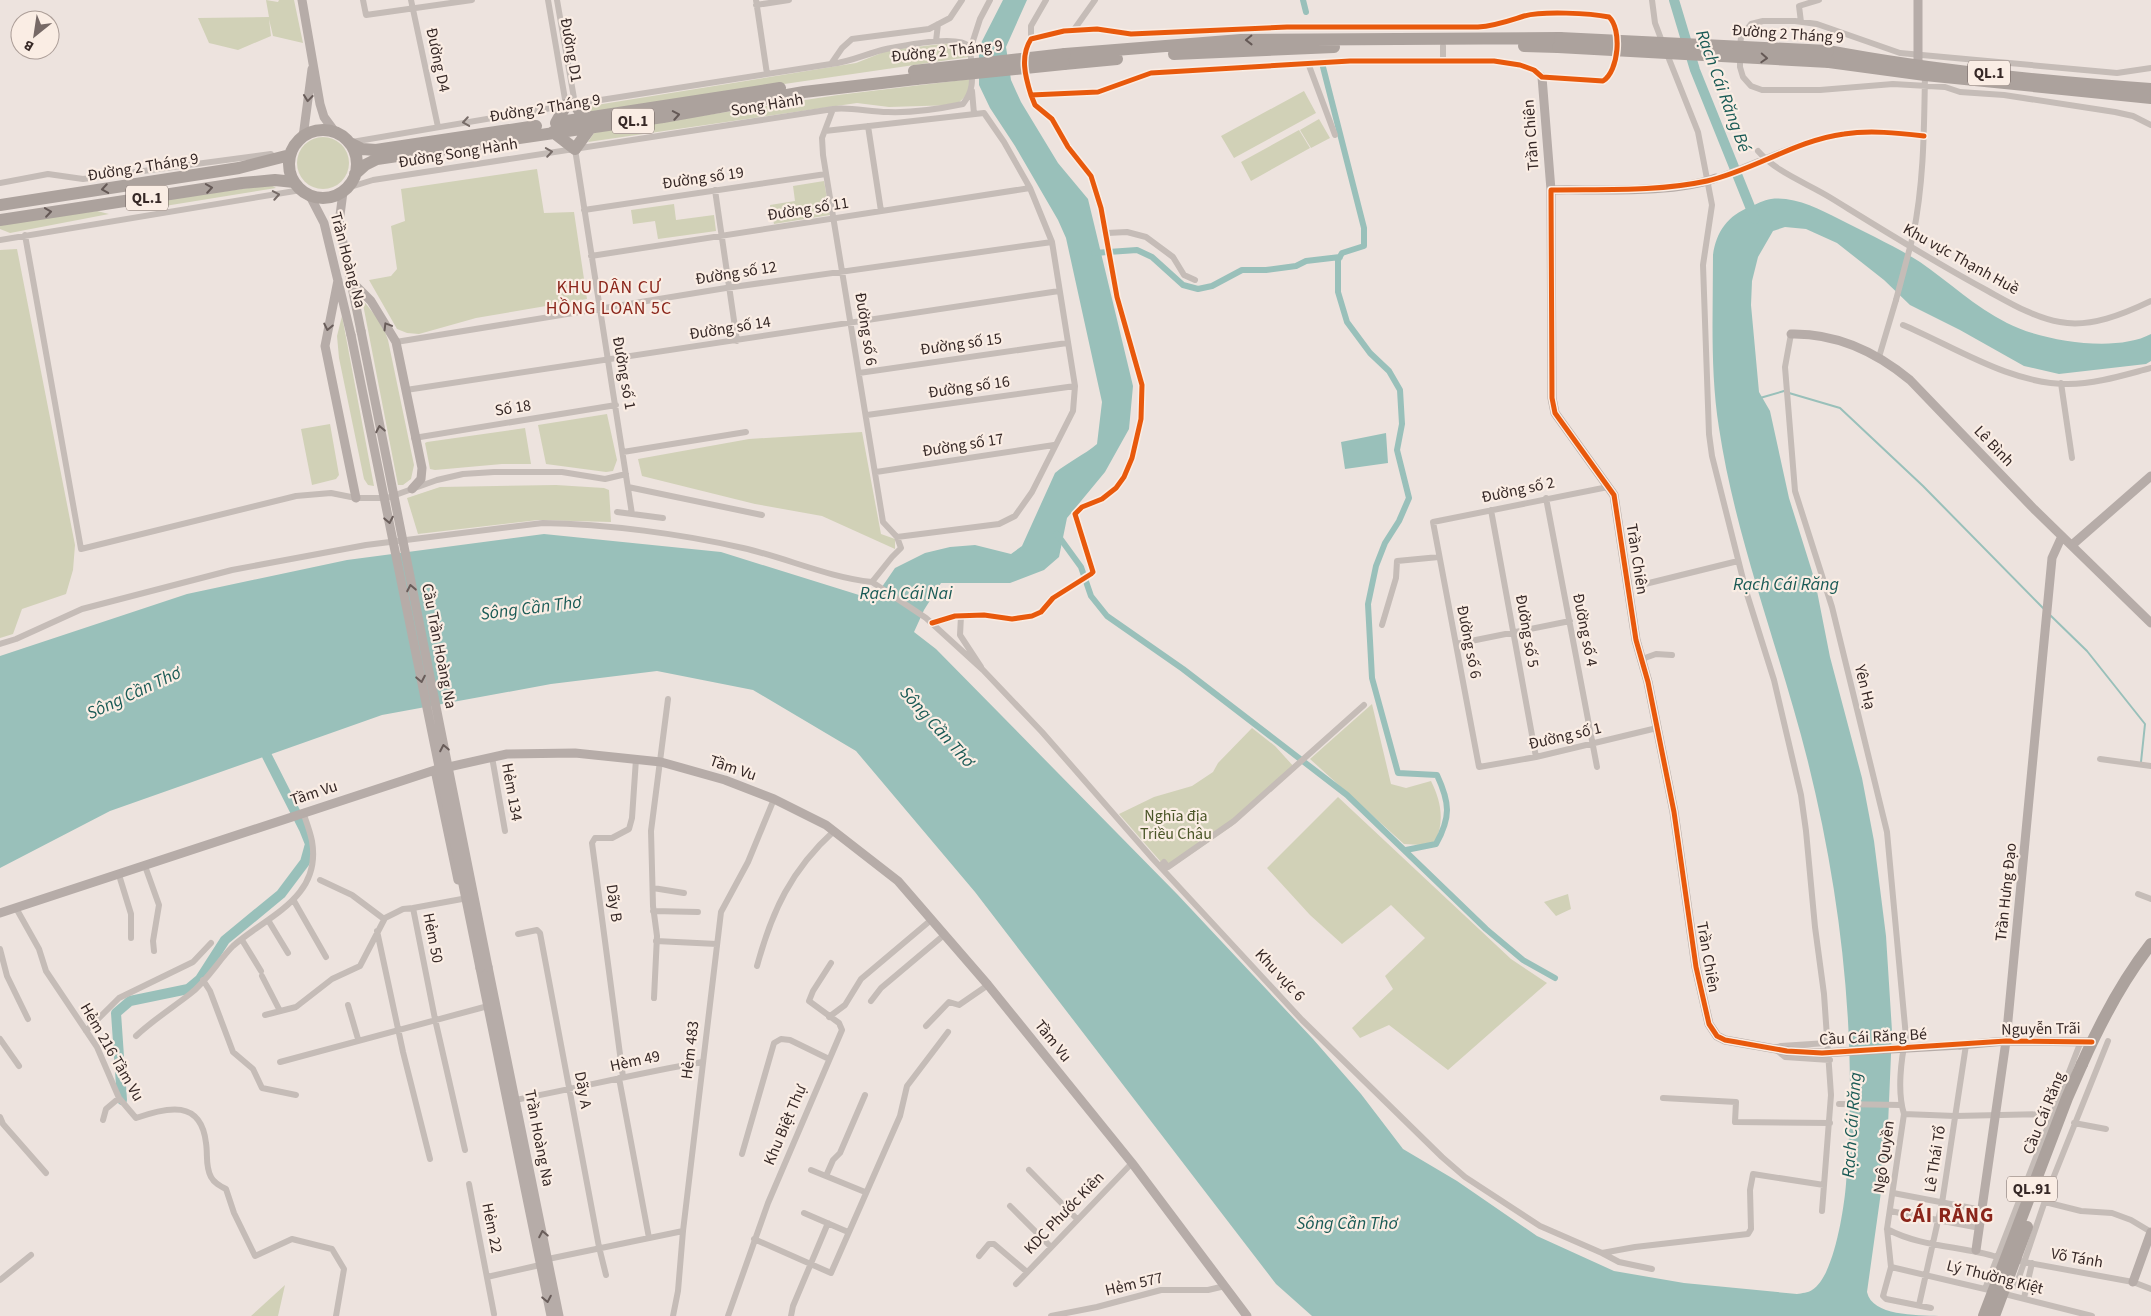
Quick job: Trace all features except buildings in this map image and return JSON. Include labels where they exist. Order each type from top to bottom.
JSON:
[{"type":"highway","name":"Đường 2 Tháng 9","points":[[350,143],[362,149],[376,150],[588,123],[769,90],[1241,40],[1387,33],[1829,56],[1889,61],[1964,80],[2151,98]]},
{"type":"highway","name":"Đường 2 Tháng 9","points":[[1065,59],[1212,52],[1559,42]]},
{"type":"highway","name":"Đường 2 Tháng 9","points":[[1829,56],[1922,70],[2151,89]]},
{"type":"highway","points":[[570,105],[588,123],[575,148],[554,128],[570,105]]},
{"type":"highway","name":"Đường 2 Tháng 9","points":[[356,174],[365,164],[377,159],[554,128]]},
{"type":"highway","points":[[318,130],[335,132],[350,143],[356,158],[356,174],[345,190],[327,198],[302,189],[289,171],[291,152],[303,136],[318,130]]},
{"type":"highway","name":"Đường 2 Tháng 9","points":[[0,205],[239,168],[291,152]]},
{"type":"highway","name":"Đường 2 Tháng 9","points":[[0,220],[242,183],[275,180],[302,189]]},
{"type":"highway","name":"QL.91","points":[[2085,1065],[2086,1041],[2134,965],[2151,944]]},
{"type":"highway","name":"QL.91","points":[[2085,1065],[2108,1022],[2151,957]]},
{"type":"highway","name":"Cầu Cái Răng","points":[[1984,1316],[2067,1098],[2085,1065]]},
{"type":"highway","name":"Cầu Cái Răng","points":[[1994,1316],[2085,1065]]},
{"type":"street","points":[[302,0],[322,111],[335,132]]},
{"type":"street","points":[[363,0],[366,15],[472,0]]},
{"type":"street","name":"Đường D4","points":[[411,0],[438,127]]},
{"type":"street","name":"Đường D1","points":[[548,0],[570,105]]},
{"type":"street","name":"Đường D1","points":[[557,0],[570,105]]},
{"type":"street","points":[[766,74],[756,3],[789,0]]},
{"type":"street","points":[[831,64],[842,48],[852,39],[929,29],[950,18],[962,0]]},
{"type":"street","points":[[974,114],[970,50],[980,19],[990,0]]},
{"type":"street","points":[[932,623],[961,616],[1012,618],[1032,616],[1041,612],[1053,598],[1076,586],[1091,574],[1093,572],[1075,514],[1082,507],[1109,493],[1124,477],[1132,458],[1141,419],[1142,385],[1116,297],[1107,237],[1091,176],[1068,147],[1052,119],[1035,105],[1025,76],[1025,49],[1032,38],[1031,26],[1046,0]]},
{"type":"street","points":[[1073,31],[1095,0]]},
{"type":"street","points":[[1652,0],[1655,23],[1694,119],[1712,180],[1712,205],[1703,265],[1709,434],[1721,497],[1774,680],[1801,795],[1830,1060],[1830,1123],[1822,1211]]},
{"type":"street","points":[[1801,22],[1799,6],[1819,0]]},
{"type":"street","points":[[1880,357],[1913,236],[1921,189],[1924,136],[1918,0]]},
{"type":"street","points":[[1031,95],[1098,92],[1151,73],[1350,61],[1494,61],[1520,65],[1534,70],[1542,77],[1604,81],[1609,77],[1616,64],[1617,26],[1609,17],[1599,15],[1545,14],[1523,16],[1494,26],[1387,33],[1286,26],[1131,34],[1097,29],[1032,38]]},
{"type":"street","points":[[2151,68],[2118,73],[2043,68],[1922,70],[1878,84],[1820,90],[1762,90],[1751,86],[1744,77],[1740,67],[1741,37],[1751,24],[1763,21],[1817,24],[1900,53],[1922,70],[1945,87],[1960,92],[2004,95],[2115,112],[2133,116],[2151,125]]},
{"type":"street","points":[[936,41],[938,24]]},
{"type":"street","points":[[882,35],[885,49]]},
{"type":"street","points":[[350,143],[570,105],[850,61],[885,49],[936,41],[958,41],[964,43],[970,50]]},
{"type":"street","points":[[1443,46],[1443,60]]},
{"type":"street","points":[[1889,61],[1900,53]]},
{"type":"street","points":[[303,136],[313,59]]},
{"type":"street","points":[[1308,63],[1335,135]]},
{"type":"street","name":"Trần Chiên","points":[[1542,77],[1551,190],[1552,398],[1554,413],[1614,495],[1636,640],[1642,659],[1674,812],[1696,968],[1708,1024],[1717,1036],[1726,1040],[1787,1051]]},
{"type":"street","points":[[1945,87],[1964,80]]},
{"type":"street","name":"Song Hành","points":[[575,148],[833,109],[863,108],[893,112],[944,108],[963,104],[972,90]]},
{"type":"street","name":"Đường số 6","points":[[833,109],[824,131],[822,145],[826,174],[844,271],[883,522],[897,537],[901,548],[892,556],[872,582]]},
{"type":"street","points":[[824,131],[984,113],[1004,142],[1030,188],[1052,242],[1057,264],[1059,291],[1075,386],[1073,411],[1054,445],[1032,492],[1015,516],[999,524],[897,537]]},
{"type":"street","points":[[868,126],[881,211]]},
{"type":"street","points":[[1712,180],[1765,162],[1809,144],[1844,134],[1894,133],[1924,136]]},
{"type":"street","name":"Đường Song Hành","points":[[345,190],[373,180],[575,148]]},
{"type":"street","name":"Đường số 1","points":[[575,148],[632,514]]},
{"type":"street","name":"Khu vực Thạnh Huề","points":[[1758,151],[1765,162],[1969,281],[2024,310],[2060,322],[2084,324],[2105,319],[2151,301]]},
{"type":"street","points":[[0,183],[48,174],[83,179],[291,152]]},
{"type":"street","name":"Đường số 19","points":[[584,210],[826,174]]},
{"type":"street","name":"Trần Chiên","points":[[1551,190],[1652,188],[1712,180]]},
{"type":"street","name":"Đường số 11","points":[[591,256],[1030,188]]},
{"type":"street","points":[[0,240],[124,218],[218,205],[302,189]]},
{"type":"street","name":"Trần Hoàng Na","points":[[302,189],[324,223],[351,335]]},
{"type":"street","name":"Trần Hoàng Na","points":[[345,190],[339,223],[361,331]]},
{"type":"street","points":[[715,190],[737,341]]},
{"type":"street","points":[[1107,237],[1127,232],[1146,237],[1173,258],[1184,275],[1194,280]]},
{"type":"street","points":[[25,235],[81,549],[296,496],[331,493],[356,498],[387,498],[412,488],[463,474],[562,472],[605,479],[626,474]]},
{"type":"street","name":"Đường số 12","points":[[396,342],[730,288],[1052,242]]},
{"type":"street","points":[[338,280],[325,346],[356,498]]},
{"type":"street","points":[[350,280],[371,301],[396,342],[414,438],[422,468],[421,479],[412,488]]},
{"type":"street","name":"Đường số 14","points":[[406,390],[608,361],[1059,291]]},
{"type":"street","points":[[1903,325],[2008,372],[2041,382],[2061,384],[2094,382],[2151,368]]},
{"type":"street","name":"Cầu Trần Hoàng Na","points":[[361,331],[485,972]]},
{"type":"street","name":"Lê Bình","points":[[1791,334],[1838,338],[1880,357],[1910,380],[2062,536],[2151,623]]},
{"type":"street","name":"Yên Hạ","points":[[1791,334],[1785,367],[1795,491],[1832,607],[1887,832],[1906,1037],[1903,1050]]},
{"type":"street","name":"Cầu Trần Hoàng Na","points":[[351,335],[485,972]]},
{"type":"street","name":"Đường số 15","points":[[860,373],[1067,343]]},
{"type":"street","points":[[2061,384],[2072,458]]},
{"type":"street","name":"Đường số 16","points":[[867,415],[1075,386]]},
{"type":"street","name":"Số 18","points":[[414,438],[616,405]]},
{"type":"street","points":[[623,452],[746,432]]},
{"type":"street","name":"Đường số 17","points":[[876,472],[1054,445]]},
{"type":"street","points":[[2072,545],[2151,476]]},
{"type":"street","points":[[628,487],[762,514]]},
{"type":"street","name":"Đường số 2","points":[[1433,522],[1608,487]]},
{"type":"street","name":"Đường số 4","points":[[1546,498],[1597,767]]},
{"type":"street","name":"Đường số 5","points":[[1490,510],[1536,757]]},
{"type":"street","points":[[617,512],[663,518]]},
{"type":"street","name":"Đường số 6","points":[[1433,522],[1479,767]]},
{"type":"street","points":[[2,643],[82,609],[232,570],[366,545],[543,524],[569,524],[696,539],[744,548],[828,574],[872,582]]},
{"type":"street","name":"Trần Hưng Đạo","points":[[1976,1250],[1994,1114],[2006,1041],[2052,558],[2062,536]]},
{"type":"street","points":[[1382,626],[1396,578],[1397,560],[1439,557]]},
{"type":"street","points":[[1645,584],[1738,561]]},
{"type":"street","name":"Khu vực 6","points":[[872,582],[926,618],[983,670],[1042,732],[1160,866],[1302,1020],[1455,1169],[1540,1226],[1605,1253],[1619,1262],[1652,1269]]},
{"type":"street","points":[[961,616],[960,635],[983,670]]},
{"type":"street","points":[[1456,644],[1570,621]]},
{"type":"street","points":[[1642,659],[1656,654],[1672,655]]},
{"type":"street","points":[[654,998],[656,941],[653,911],[651,831],[668,699]]},
{"type":"street","points":[[1160,866],[1164,862],[1168,867],[1222,830],[1364,706]]},
{"type":"street","name":"Đường số 1","points":[[1479,767],[1536,757],[1657,728]]},
{"type":"street","name":"Tầm Vu","points":[[0,913],[119,875],[302,812],[435,770],[507,754],[575,753],[636,759],[661,762],[725,780],[774,799],[834,832],[898,881],[988,985],[1132,1162],[1247,1316]]},
{"type":"street","name":"Hẻm 134","points":[[492,757],[505,831]]},
{"type":"street","name":"Dãy B","points":[[636,759],[632,818],[629,829],[612,838],[595,838],[592,843],[621,1077],[649,1238]]},
{"type":"street","points":[[2100,759],[2151,766]]},
{"type":"street","points":[[435,770],[476,969],[485,972],[492,966],[450,767]]},
{"type":"street","name":"Hẻm 483","points":[[673,1316],[678,1291],[702,1062],[721,912],[748,862],[774,799]]},
{"type":"street","points":[[136,1036],[154,1019],[191,993],[220,960],[242,940],[294,901],[306,881],[313,862],[312,839],[302,812]]},
{"type":"street","points":[[757,966],[770,922],[781,899],[804,862],[834,832]]},
{"type":"street","points":[[145,866],[159,905],[153,941],[154,951]]},
{"type":"street","points":[[119,875],[130,914],[130,938]]},
{"type":"street","points":[[265,1015],[296,1007],[332,980],[360,966],[384,919],[352,895],[320,880]]},
{"type":"street","points":[[653,888],[684,893]]},
{"type":"street","points":[[2138,894],[2151,899]]},
{"type":"street","points":[[413,908],[462,899]]},
{"type":"street","points":[[294,901],[326,957]]},
{"type":"street","name":"Hẻm 216 Tầm Vu","points":[[16,908],[39,950],[46,971],[97,1048],[119,1098],[136,1118],[169,1108],[178,1109],[201,1121],[204,1130],[209,1173],[215,1183],[226,1189],[234,1214],[255,1256],[292,1240],[332,1249],[344,1269],[336,1316]]},
{"type":"street","name":"Hẻm 50","points":[[384,919],[402,909],[413,908],[435,1019],[465,1150]]},
{"type":"street","points":[[653,911],[698,912]]},
{"type":"street","points":[[268,920],[288,953]]},
{"type":"street","points":[[829,1017],[845,1005],[861,979],[931,920]]},
{"type":"street","name":"Dãy A","points":[[518,934],[537,930],[540,933],[568,1090],[606,1274]]},
{"type":"street","points":[[377,931],[398,1029],[430,1159]]},
{"type":"street","points":[[871,1001],[881,988],[944,935]]},
{"type":"street","points":[[242,940],[262,974],[280,1011]]},
{"type":"street","points":[[656,941],[717,944]]},
{"type":"street","points":[[86,1031],[119,998],[194,962],[211,943]]},
{"type":"street","points":[[0,949],[7,976],[28,1019]]},
{"type":"street","name":"Khu Biệt Thự","points":[[728,1316],[754,1239],[790,1146],[842,1030],[839,1023],[809,1001],[813,991],[832,963]]},
{"type":"street","name":"Trần Hoàng Na","points":[[485,972],[488,1006],[512,1101]]},
{"type":"street","name":"Trần Hoàng Na","points":[[485,972],[544,1262],[551,1316]]},
{"type":"street","points":[[202,980],[210,991],[233,1052],[253,1069],[262,1088],[296,1095]]},
{"type":"street","points":[[926,1026],[950,1002],[959,1004],[988,985]]},
{"type":"street","points":[[348,1005],[358,1039]]},
{"type":"street","points":[[280,1062],[358,1039],[488,1006]]},
{"type":"street","points":[[754,1239],[831,1274],[865,1192],[900,1116],[904,1092],[948,1032]]},
{"type":"street","points":[[0,1038],[19,1066]]},
{"type":"street","points":[[742,1154],[774,1044],[781,1039],[790,1040],[829,1059]]},
{"type":"street","name":"Nguyễn Trãi","points":[[1963,1045],[2006,1041],[2086,1041]]},
{"type":"street","points":[[1985,1289],[2051,1114],[2086,1041]]},
{"type":"street","points":[[2016,1286],[2044,1202],[2074,1122],[2108,1041]]},
{"type":"street","points":[[1774,1048],[1827,1042]]},
{"type":"street","name":"Cầu Cái Răng Bé","points":[[1787,1051],[1822,1053],[1963,1045]]},
{"type":"street","name":"Lê Thái Tổ","points":[[1919,1305],[1942,1203],[1963,1045]]},
{"type":"street","points":[[1774,1048],[1785,1057],[1830,1060]]},
{"type":"street","name":"Ngô Quyền","points":[[1903,1050],[1898,1104],[1904,1114],[1887,1229],[1891,1267],[1884,1298],[1919,1305]]},
{"type":"street","name":"Hèm 49","points":[[512,1101],[621,1077],[702,1062]]},
{"type":"street","points":[[826,1176],[833,1160],[840,1153],[865,1095]]},
{"type":"street","points":[[104,1120],[106,1109],[119,1098]]},
{"type":"street","points":[[1663,1098],[1736,1102],[1735,1122],[1830,1123]]},
{"type":"street","points":[[1839,1104],[1898,1104]]},
{"type":"street","points":[[1904,1114],[1955,1116],[2051,1114]]},
{"type":"street","points":[[0,1117],[3,1124],[46,1173]]},
{"type":"street","points":[[2074,1122],[2106,1129]]},
{"type":"street","name":"KDC Phước Kiên","points":[[1016,1284],[1132,1162]]},
{"type":"street","points":[[811,1170],[865,1192]]},
{"type":"street","points":[[1029,1170],[1078,1219]]},
{"type":"street","points":[[1605,1253],[1635,1247],[1748,1234],[1751,1229],[1750,1190],[1753,1174],[1824,1185]]},
{"type":"street","name":"Hẻm 22","points":[[469,1184],[494,1314]]},
{"type":"street","points":[[1893,1193],[1982,1210]]},
{"type":"street","points":[[2044,1202],[2081,1211],[2112,1213],[2131,1220],[2151,1232],[2133,1282]]},
{"type":"street","points":[[1010,1206],[1051,1247]]},
{"type":"street","points":[[1890,1211],[1980,1228]]},
{"type":"street","points":[[804,1213],[848,1232]]},
{"type":"street","points":[[791,1316],[793,1306],[828,1223]]},
{"type":"street","name":"Võ Tánh","points":[[1887,1229],[1896,1234],[1933,1244],[1976,1250],[1998,1257],[2133,1282],[2151,1289]]},
{"type":"street","name":"Hẻm 22","points":[[487,1277],[599,1247],[683,1231]]},
{"type":"street","points":[[979,1256],[989,1244],[994,1244],[1027,1272]]},
{"type":"street","points":[[0,1280],[31,1255]]},
{"type":"street","name":"Trần Hoàng Na","points":[[544,1262],[559,1316]]},
{"type":"street","points":[[2024,1298],[2032,1263]]},
{"type":"street","name":"Lý Thường Kiệt","points":[[1891,1267],[2092,1316]]},
{"type":"street","name":"Hẻm 577","points":[[1051,1316],[1097,1307],[1161,1290],[1208,1290],[1225,1286]]},
{"type":"street","points":[[1919,1305],[1931,1308]]},
{"type":"green space","points":[[266,0],[278,2],[279,0],[294,0],[303,43],[273,36],[269,19],[271,36],[238,50],[209,43],[198,18],[269,17]]},
{"type":"green space","points":[[950,43],[964,45],[969,57],[585,113],[584,107],[856,63],[889,50]]},
{"type":"green space","points":[[971,79],[966,94],[955,105],[889,107],[857,103],[588,142],[594,133],[608,130],[838,95]]},
{"type":"green space","points":[[1304,91],[1316,113],[1234,158],[1221,136]]},
{"type":"green space","points":[[1319,119],[1330,138],[1311,148],[1300,130]]},
{"type":"green space","points":[[1299,130],[1310,148],[1251,181],[1241,162]]},
{"type":"green space","points":[[318,137],[328,137],[338,141],[345,148],[349,163],[345,178],[338,185],[328,189],[318,189],[308,185],[301,178],[297,168],[297,158],[301,148],[308,141]]},
{"type":"green space","points":[[537,169],[544,213],[574,212],[587,299],[476,318],[419,334],[407,333],[397,329],[369,280],[391,276],[397,269],[391,226],[405,221],[401,189]]},
{"type":"green space","points":[[824,181],[830,215],[774,224],[770,205],[795,201],[793,186]]},
{"type":"green space","points":[[271,185],[276,188],[140,210],[133,207],[133,204]]},
{"type":"green space","points":[[674,204],[676,220],[714,215],[716,231],[658,239],[655,221],[633,224],[631,210]]},
{"type":"green space","points":[[97,211],[109,214],[10,233],[0,229],[0,223]]},
{"type":"green space","points":[[17,249],[75,545],[73,570],[66,594],[22,609],[13,634],[0,638],[0,250]]},
{"type":"green space","points":[[362,299],[382,324],[388,340],[414,465],[411,479],[403,485],[398,485]]},
{"type":"green space","points":[[342,316],[374,486],[368,485],[364,479],[339,358],[337,336]]},
{"type":"green space","points":[[607,414],[617,460],[613,471],[606,472],[546,464],[538,425]]},
{"type":"green space","points":[[330,424],[339,475],[336,479],[312,485],[301,429]]},
{"type":"green space","points":[[525,428],[531,464],[430,469],[425,443],[427,442]]},
{"type":"green space","points":[[862,432],[881,534],[895,539],[895,549],[822,516],[755,504],[642,476],[638,459],[749,439]]},
{"type":"green space","points":[[556,485],[604,488],[609,490],[611,522],[538,520],[418,534],[407,498],[440,487]]},
{"type":"green space","points":[[1372,704],[1391,784],[1406,788],[1431,781],[1439,804],[1441,819],[1435,842],[1422,845],[1404,844],[1310,759]]},
{"type":"green space","name":"Nghĩa địa Triều Châu","points":[[1252,728],[1275,746],[1295,768],[1232,826],[1168,870],[1119,814],[1154,797],[1192,786],[1213,772],[1218,763]]},
{"type":"green space","points":[[1338,797],[1511,959],[1547,983],[1448,1070],[1389,1025],[1360,1038],[1352,1028],[1393,989],[1385,976],[1425,938],[1391,905],[1342,944],[1310,915],[1267,868]]},
{"type":"green space","points":[[1568,894],[1571,909],[1556,916],[1544,902]]},
{"type":"green space","points":[[285,1285],[278,1316],[251,1316]]},
{"type":"water","name":"Sông Cần Thơ","points":[[1003,0],[1027,0],[1006,47],[1011,80],[1021,102],[1058,163],[1088,199],[1133,386],[1129,429],[1105,472],[1067,518],[1059,557],[1044,570],[1010,583],[941,583],[924,610],[914,632],[936,649],[1177,894],[1313,1039],[1361,1094],[1403,1149],[1457,1181],[1537,1236],[1614,1271],[1684,1283],[1797,1294],[1809,1292],[1820,1283],[1832,1257],[1845,1195],[1850,1078],[1848,1025],[1838,919],[1830,866],[1820,814],[1797,720],[1736,512],[1716,407],[1713,364],[1713,255],[1717,239],[1724,225],[1742,210],[1760,202],[1771,199],[1797,201],[1823,211],[1901,250],[1984,310],[2022,329],[2058,339],[2099,344],[2136,340],[2151,334],[2151,361],[2146,364],[2059,374],[2024,366],[1960,330],[1910,305],[1884,280],[1837,243],[1806,229],[1785,227],[1773,231],[1758,257],[1752,281],[1751,305],[1759,392],[1770,411],[1789,498],[1815,581],[1830,657],[1862,778],[1874,841],[1886,936],[1892,1031],[1887,1149],[1867,1292],[1877,1306],[1886,1310],[1896,1313],[1939,1316],[1312,1316],[1276,1284],[975,892],[856,751],[753,690],[657,671],[551,684],[382,715],[110,811],[0,868],[0,656],[187,594],[347,560],[544,534],[721,552],[859,595],[875,597],[895,568],[925,553],[950,547],[975,545],[1011,554],[1022,546],[1055,473],[1097,444],[1102,402],[1066,238],[1058,220],[1015,146],[990,108],[979,85],[979,47]]},
{"type":"water","points":[[1386,433],[1388,463],[1345,469],[1341,442]]},
{"type":"waterway","points":[[1303,0],[1306,12]]},
{"type":"waterway","name":"Rạch Cái Răng Bé","points":[[1674,0],[1695,70],[1755,219]]},
{"type":"waterway","points":[[1323,67],[1364,228],[1364,246],[1342,253],[1338,260],[1338,292],[1347,322],[1370,353],[1389,371],[1400,390],[1402,424],[1397,450],[1409,498],[1399,521],[1385,543],[1376,566],[1368,604],[1372,678],[1398,773],[1437,775],[1444,794],[1447,810],[1444,826],[1436,844],[1406,850]]},
{"type":"waterway","points":[[1094,253],[1137,250],[1152,257],[1183,285],[1198,289],[1212,286],[1242,270],[1266,270],[1296,266],[1306,261],[1340,257]]},
{"type":"waterway","points":[[1760,398],[1784,391]]},
{"type":"waterway","points":[[1789,393],[1840,408],[1923,486],[2044,609]]},
{"type":"waterway","points":[[1057,534],[1081,567],[1091,596],[1107,616],[1183,669],[1347,795],[1486,929],[1523,960],[1555,978]]},
{"type":"waterway","points":[[2049,614],[2087,651],[2145,724],[2141,762]]},
{"type":"waterway","points":[[122,1100],[116,1013],[130,1001],[188,989],[200,979],[225,940],[281,894],[305,862],[310,844],[267,756]]},
{"type":"cycle path","points":[[932,623],[955,616],[984,615],[1012,619],[1032,616],[1041,612],[1053,598],[1091,574],[1093,572],[1075,514],[1082,507],[1102,499],[1116,488],[1124,477],[1132,458],[1141,419],[1142,385],[1117,297],[1101,208],[1091,176],[1068,147],[1052,119],[1035,105],[1031,95],[1098,92],[1151,73],[1350,61],[1494,61],[1520,65],[1534,70],[1542,77],[1603,81],[1613,68],[1617,40],[1616,31],[1609,17],[1566,13],[1532,14],[1478,27],[1287,27],[1131,34],[1097,29],[1064,31],[1031,39],[1025,59],[1027,81],[1031,95]]},
{"type":"cycle path","points":[[1924,136],[1864,132],[1826,137],[1724,176],[1688,185],[1629,189],[1551,190],[1552,398],[1555,413],[1614,495],[1636,640],[1648,682],[1674,812],[1696,967],[1709,1024],[1717,1036],[1725,1040],[1787,1051],[1822,1053],[2006,1041],[2092,1042]]},
{"type":"district","name":"KHU DÂN CƯ HỒNG LOAN 5C","points":[[609,297]]},
{"type":"district","name":"CÁI RĂNG","points":[[1947,1215]]},
{"type":"water label","name":"Rạch Cái Răng","points":[[1786,584]]},
{"type":"water label","name":"Rạch Cái Nai","points":[[906,593]]},
{"type":"water label","name":"Rạch Cái Răng","points":[[1852,1125]]}]
